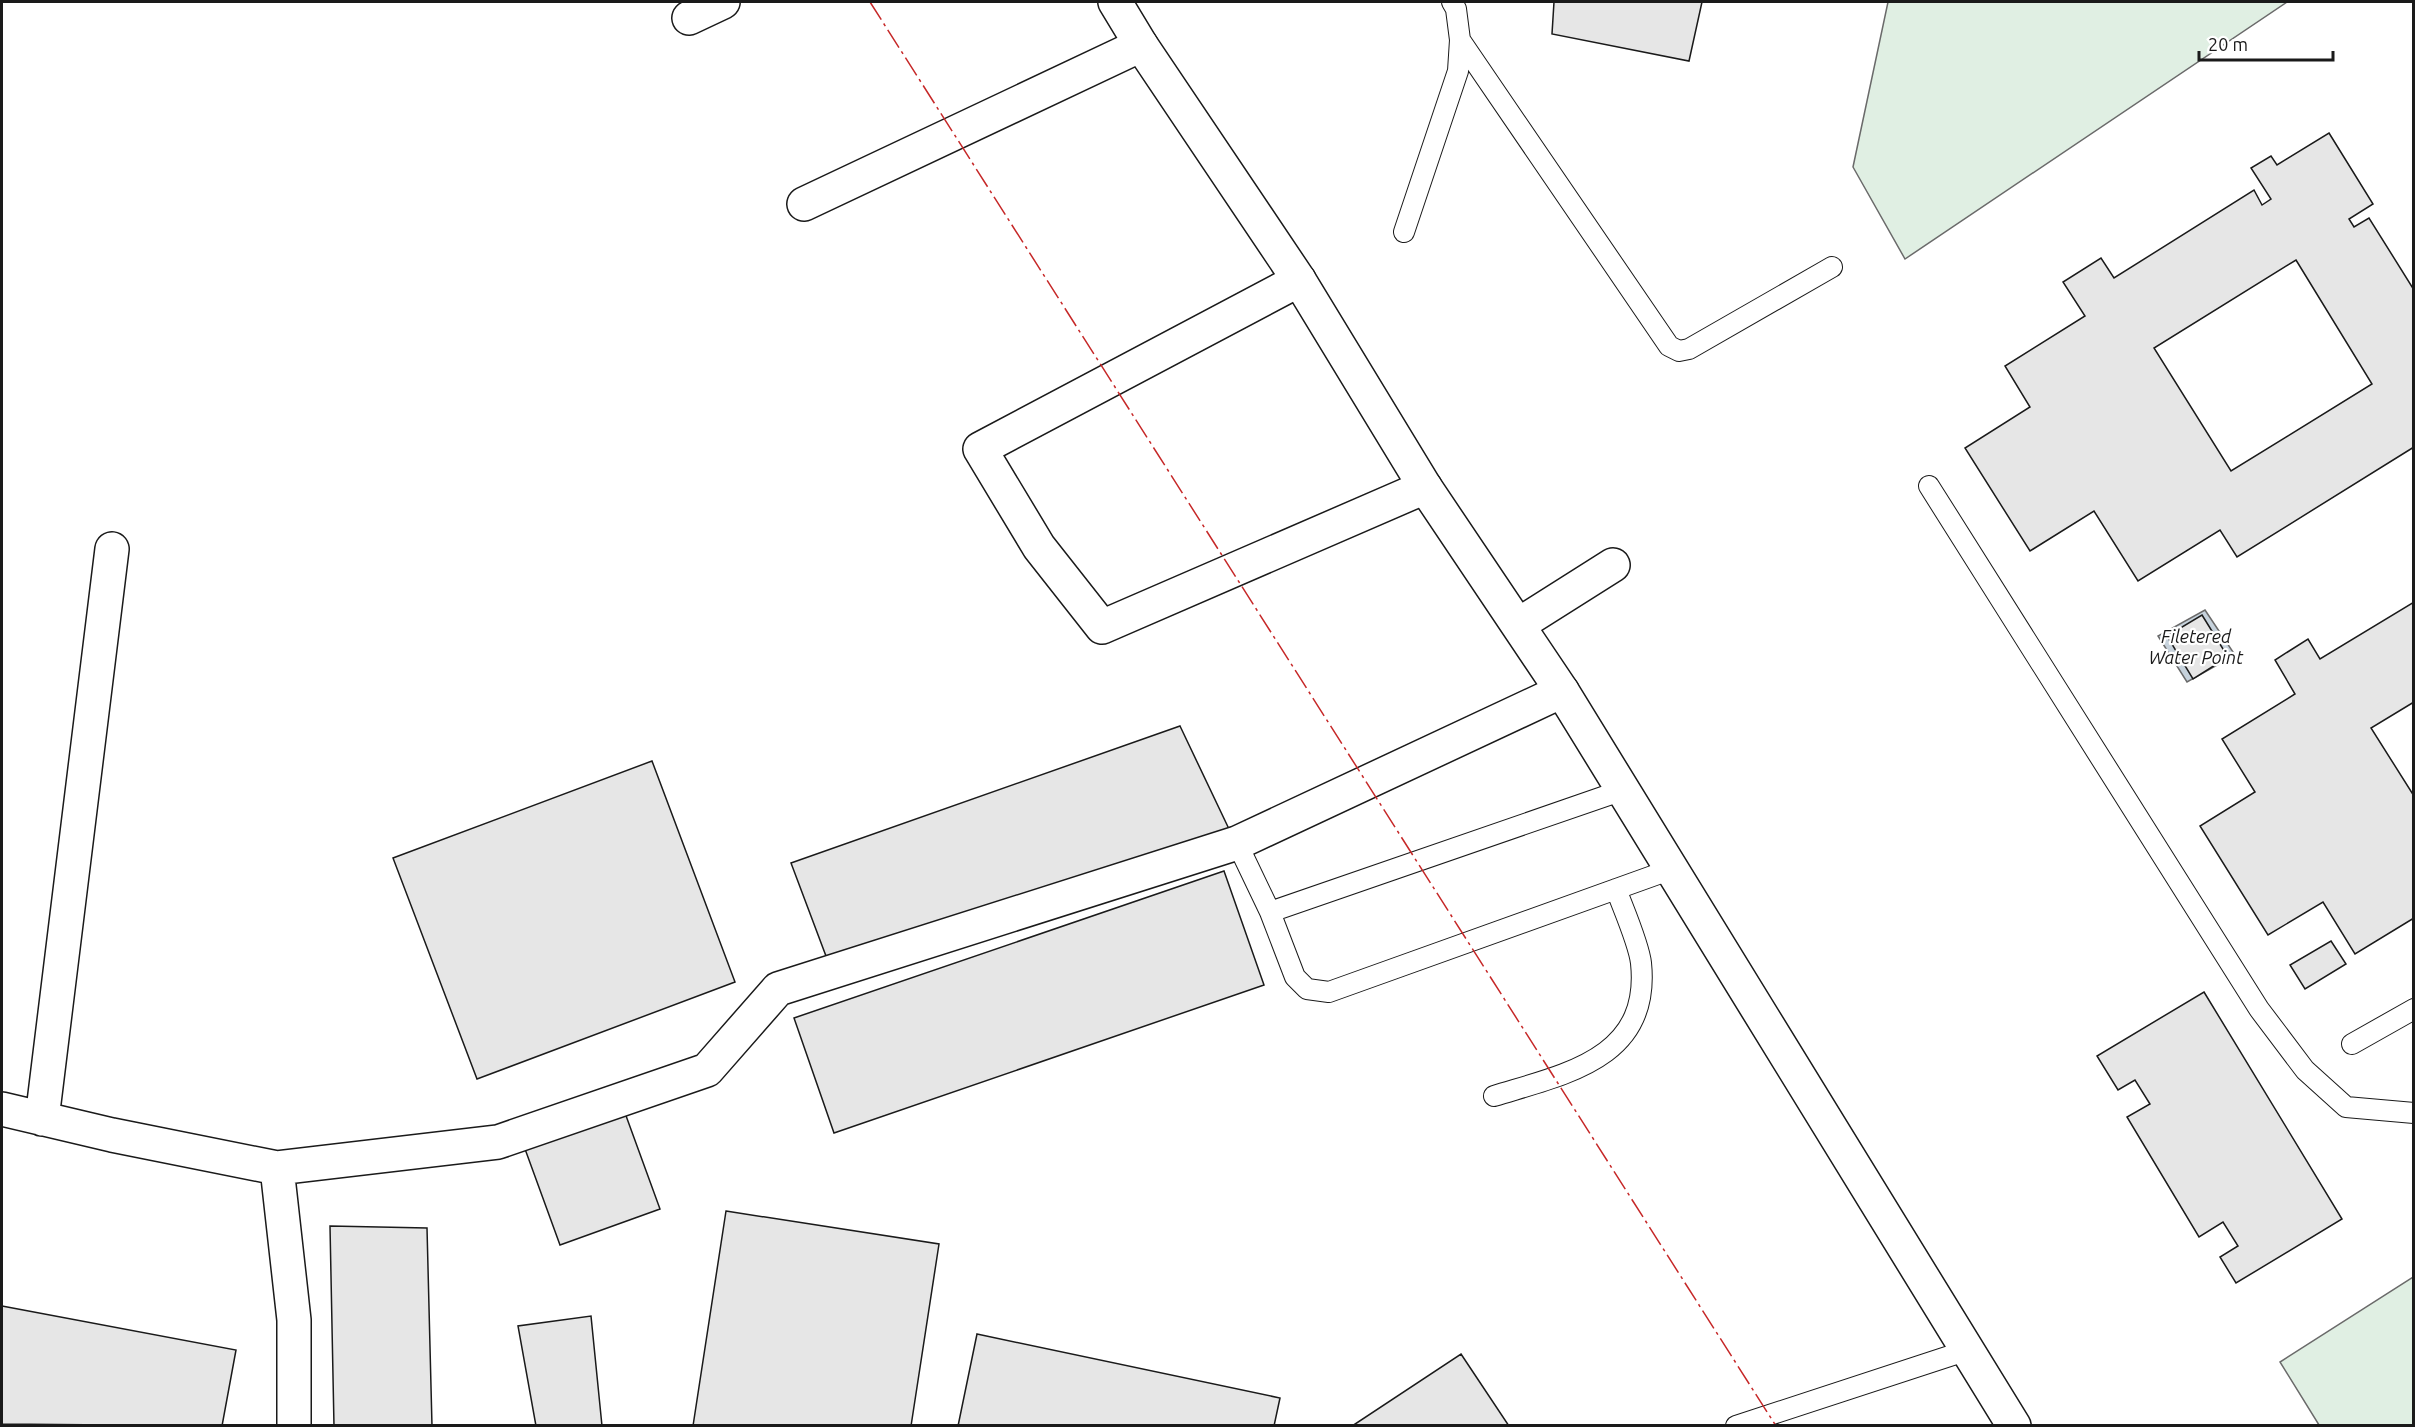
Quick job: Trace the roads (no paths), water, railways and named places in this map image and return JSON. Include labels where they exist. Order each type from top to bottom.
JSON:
[{"type":"street","points":[[689,18],[723,2]]},
{"type":"street","points":[[1115,2],[1141,45],[1299,280],[1425,487],[1562,690],[2014,1425]]},
{"type":"street","points":[[804,204],[1141,45]]},
{"type":"street","points":[[1299,280],[981,449],[1039,547],[1102,627],[1425,487]]},
{"type":"street","points":[[42,1119],[112,549]]},
{"type":"street","points":[[1518,625],[1613,565]]},
{"type":"street","points":[[2,1109],[277,1168],[498,1142],[707,1070],[778,990],[1237,843],[1562,690]]},
{"type":"street","points":[[277,1168],[294,1320],[294,1425]]},
{"type":"lane","points":[[1404,232],[1458,71],[1460,40],[1456,9],[1452,2]]},
{"type":"lane","points":[[1460,40],[1669,346],[1679,351],[1689,349],[1832,267]]},
{"type":"lane","points":[[1929,486],[2259,1009],[2305,1070],[2346,1107],[2414,1113]]},
{"type":"lane","points":[[1270,912],[1623,790]]},
{"type":"lane","points":[[1237,843],[1270,912],[1295,977],[1307,989],[1329,992],[1672,868]]},
{"type":"lane","points":[[1494,1096],[1561,1075],[1601,1057],[1626,1033],[1636,1009],[1641,986],[1641,961],[1616,889]]},
{"type":"lane","points":[[2352,1044],[2414,1009]]},
{"type":"lane","points":[[1736,1425],[1968,1350]]},
{"type":"water","name":"Filetered Water Point","points":[[2205,610],[2235,655],[2187,682],[2158,636]]}]
